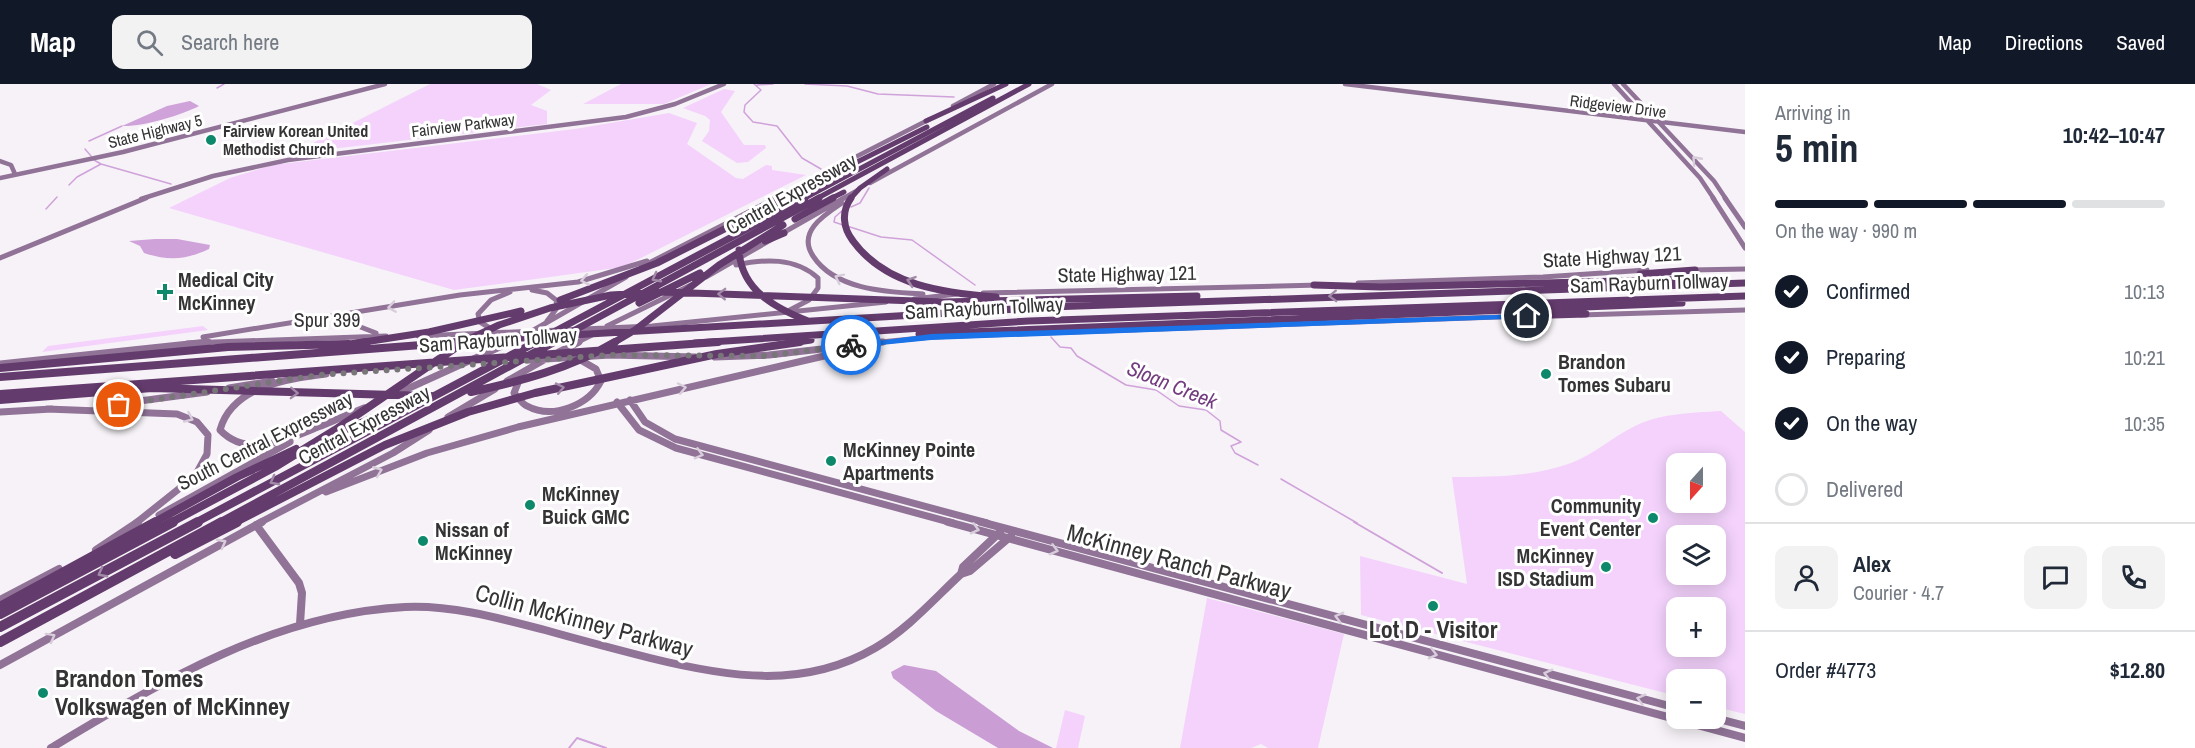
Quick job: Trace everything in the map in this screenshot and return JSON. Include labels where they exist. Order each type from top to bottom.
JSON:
[{"type":"highway","points":[[926,121],[1006,84]]},
{"type":"highway","name":"Central Expressway","points":[[0,627],[1017,84]]},
{"type":"highway","points":[[0,400],[152,388],[412,397],[462,393],[524,380],[578,362],[622,339],[729,258],[887,169],[1030,84]]},
{"type":"highway","name":"Central Expressway","points":[[0,642],[1030,84]]},
{"type":"highway","points":[[0,377],[83,366],[397,338],[457,327],[540,306],[657,263],[952,115],[962,114]]},
{"type":"highway","points":[[887,169],[858,191],[847,204],[844,218],[846,230],[859,251],[887,271],[914,282],[957,293],[1010,299]]},
{"type":"highway","points":[[707,250],[709,244],[773,203]]},
{"type":"highway","points":[[773,203],[753,221],[741,240],[738,253],[745,276],[762,296],[793,315],[857,332],[904,335],[1665,305],[1734,296]]},
{"type":"highway","points":[[597,320],[675,286],[784,233]]},
{"type":"highway","points":[[1314,285],[1494,288],[1695,270]]},
{"type":"highway","points":[[1474,288],[1745,277]]},
{"type":"highway","name":"Sam Rayburn Tollway","points":[[421,344],[1050,307],[1745,277]]},
{"type":"highway","points":[[0,614],[275,468],[335,430],[457,345],[507,322],[566,304],[611,296],[662,292],[908,302],[1102,297],[1227,296],[1260,299]]},
{"type":"highway","name":"Sam Rayburn Tollway","points":[[0,394],[189,378],[1062,320],[1745,296]]},
{"type":"highway","points":[[1260,312],[1586,314]]},
{"type":"highway","points":[[115,580],[162,560],[371,452],[442,421],[503,401],[776,344],[910,329]]},
{"type":"highway","points":[[14,375],[421,344]]},
{"type":"highway","points":[[0,366],[228,346],[421,344]]},
{"type":"highway","points":[[0,405],[234,376]]},
{"type":"highway","points":[[0,606],[247,472],[403,406],[419,404]]},
{"type":"main road","name":"State Highway 5","points":[[0,177],[123,152],[385,84]]},
{"type":"main road","name":"Fairview Parkway","points":[[0,258],[57,232],[202,180],[289,160],[622,120],[674,107],[724,84]]},
{"type":"main road","name":"South Central Expressway","points":[[0,600],[323,425],[460,367],[540,327],[661,256],[773,203],[994,84]]},
{"type":"main road","points":[[0,665],[393,453],[530,368],[706,277],[868,184],[1050,84]]},
{"type":"main road","name":"Ridgeview Drive","points":[[1345,84],[1745,131]]},
{"type":"main road","name":"Ridgeview Drive","points":[[1369,84],[1383,87]]},
{"type":"main road","points":[[1614,84],[1700,178],[1745,248]]},
{"type":"main road","points":[[1623,84],[1714,181],[1745,227]]},
{"type":"main road","name":"Ridgeview Drive","points":[[1646,119],[1662,123],[1745,131]]},
{"type":"main road","points":[[0,161],[11,165],[15,174]]},
{"type":"main road","points":[[868,184],[816,223],[808,239],[813,258],[829,272],[864,287],[891,292],[958,294]]},
{"type":"main road","points":[[142,347],[490,291],[578,282],[620,272],[661,256]]},
{"type":"main road","points":[[706,277],[759,260],[782,260],[808,269],[817,279],[816,294],[804,304],[778,315]]},
{"type":"main road","name":"State Highway 121","points":[[511,333],[778,315],[958,294],[1314,285],[1729,269],[1745,277]]},
{"type":"main road","points":[[499,333],[480,322],[480,309],[498,296],[523,290],[547,293],[556,300],[555,313],[540,327]]},
{"type":"main road","points":[[0,412],[142,402],[319,375],[575,357],[767,356],[895,339],[959,336],[1586,314],[1745,312]]},
{"type":"main road","points":[[356,313],[356,322],[363,329],[397,336]]},
{"type":"main road","name":"Spur 399","points":[[0,366],[142,347],[257,338],[511,333]]},
{"type":"main road","points":[[304,501],[427,453],[617,402],[865,347],[959,336]]},
{"type":"main road","points":[[530,368],[515,386],[514,393],[518,400],[541,410],[566,409],[593,396],[601,384],[600,371],[594,365],[575,357]]},
{"type":"main road","points":[[319,375],[277,383],[251,393],[228,410],[221,422],[220,430],[231,441],[262,445],[282,441],[323,425]]},
{"type":"main road","name":"McKinney Ranch Parkway","points":[[630,400],[637,414],[649,425],[684,442],[1666,705]]},
{"type":"main road","name":"McKinney Ranch Parkway","points":[[617,402],[635,427],[653,439],[681,450],[1745,738]]},
{"type":"main road","points":[[47,410],[177,414],[198,422],[208,435],[207,454],[195,476],[156,510],[96,550]]},
{"type":"main road","points":[[653,439],[664,438],[684,442]]},
{"type":"main road","points":[[256,525],[299,583],[302,593],[300,624]]},
{"type":"main road","name":"Collin McKinney Parkway","points":[[961,574],[963,567],[1005,528]]},
{"type":"main road","name":"Collin McKinney Parkway","points":[[51,748],[207,659],[243,643],[300,624],[383,608],[460,609],[489,613],[711,674],[737,678],[775,679],[818,672],[871,650],[896,632],[961,574],[970,571],[1016,531]]},
{"type":"main road","points":[[1604,689],[1607,700]]},
{"type":"main road","points":[[1726,721],[1745,726]]},
{"type":"shaded area","points":[[430,84],[537,84],[551,90],[531,105],[547,111],[547,124],[279,155],[313,143]]},
{"type":"shaded area","points":[[621,84],[711,84],[664,104],[583,104]]},
{"type":"shaded area","points":[[724,89],[735,91],[721,112],[744,145],[765,145],[766,148],[748,162],[737,163],[702,141],[709,131],[710,120],[683,108]]},
{"type":"shaded area","points":[[190,101],[199,106],[162,120],[122,126],[167,106]]},
{"type":"shaded area","points":[[669,113],[697,123],[687,144],[736,178],[743,179],[766,165],[772,166],[772,170],[806,175],[623,267],[454,290],[169,208],[230,178],[272,165],[575,129]]},
{"type":"shaded area","points":[[177,239],[210,245],[209,249],[193,255],[169,258],[144,253],[140,246],[129,241]]},
{"type":"shaded area","points":[[203,326],[208,330],[42,352],[48,346]]},
{"type":"shaded area","points":[[1721,411],[1745,432],[1745,714],[1726,709],[1726,669],[1666,669],[1666,693],[1361,615],[1360,556],[1467,584],[1452,477],[1512,475],[1557,468],[1580,459],[1627,430],[1655,418]]},
{"type":"shaded area","points":[[1207,598],[1344,634],[1318,748],[1268,748],[1261,744],[1251,748],[1180,748]]},
{"type":"shaded area","points":[[904,665],[936,671],[1019,731],[1053,748],[998,748],[936,711],[893,678],[891,672]]},
{"type":"shaded area","points":[[1065,710],[1085,716],[1078,748],[1056,748]]},
{"type":"waterway","points":[[217,88],[224,84]]},
{"type":"waterway","name":"Sloan Creek","points":[[754,84],[761,90],[745,105],[744,112],[753,122],[777,126],[802,158],[821,169]]},
{"type":"waterway","points":[[757,85],[773,84]]},
{"type":"waterway","points":[[805,84],[847,86],[878,94],[954,97]]},
{"type":"waterway","points":[[89,141],[122,126]]},
{"type":"waterway","points":[[85,149],[91,156]]},
{"type":"waterway","points":[[94,160],[101,164]]},
{"type":"waterway","points":[[69,185],[77,177],[101,164]]},
{"type":"waterway","points":[[101,164],[171,184]]},
{"type":"waterway","name":"Sloan Creek","points":[[851,207],[860,203],[869,188]]},
{"type":"waterway","points":[[46,209],[57,197]]},
{"type":"waterway","name":"Sloan Creek","points":[[843,210],[835,217],[834,222],[843,225]]},
{"type":"waterway","name":"Sloan Creek","points":[[847,226],[881,237],[912,240],[975,285]]},
{"type":"waterway","name":"Sloan Creek","points":[[1051,337],[1060,347],[1071,348],[1077,356],[1126,385],[1156,390],[1179,406],[1206,410],[1220,421],[1221,430],[1241,442],[1231,446],[1235,453],[1258,465]]},
{"type":"waterway","name":"Sloan Creek","points":[[1281,479],[1357,523]]},
{"type":"waterway","name":"Sloan Creek","points":[[1354,522],[1442,573]]},
{"type":"waterway","points":[[569,748],[577,738],[606,748]]},
{"type":"way so far","points":[[119,405],[319,375],[610,355],[767,356],[804,353],[851,345]]},
{"type":"place","name":"Fairview Korean United Methodist Church","points":[[211,140]]},
{"type":"place","name":"Medical City McKinney","points":[[165,292]]},
{"type":"place","name":"Brandon Tomes Subaru","points":[[1546,374]]},
{"type":"place","name":"McKinney Pointe Apartments","points":[[831,461]]},
{"type":"place","name":"McKinney Buick GMC","points":[[530,505]]},
{"type":"place","name":"Community Event Center","points":[[1653,518]]},
{"type":"place","name":"Nissan of McKinney","points":[[423,541]]},
{"type":"place","name":"McKinney ISD Stadium","points":[[1606,567]]},
{"type":"place","name":"Lot D - Visitor","points":[[1433,606]]},
{"type":"place","name":"Brandon Tomes Volkswagen of McKinney","points":[[43,693]]},
{"type":"route","points":[[851,345],[931,337],[1527,316]]}]
